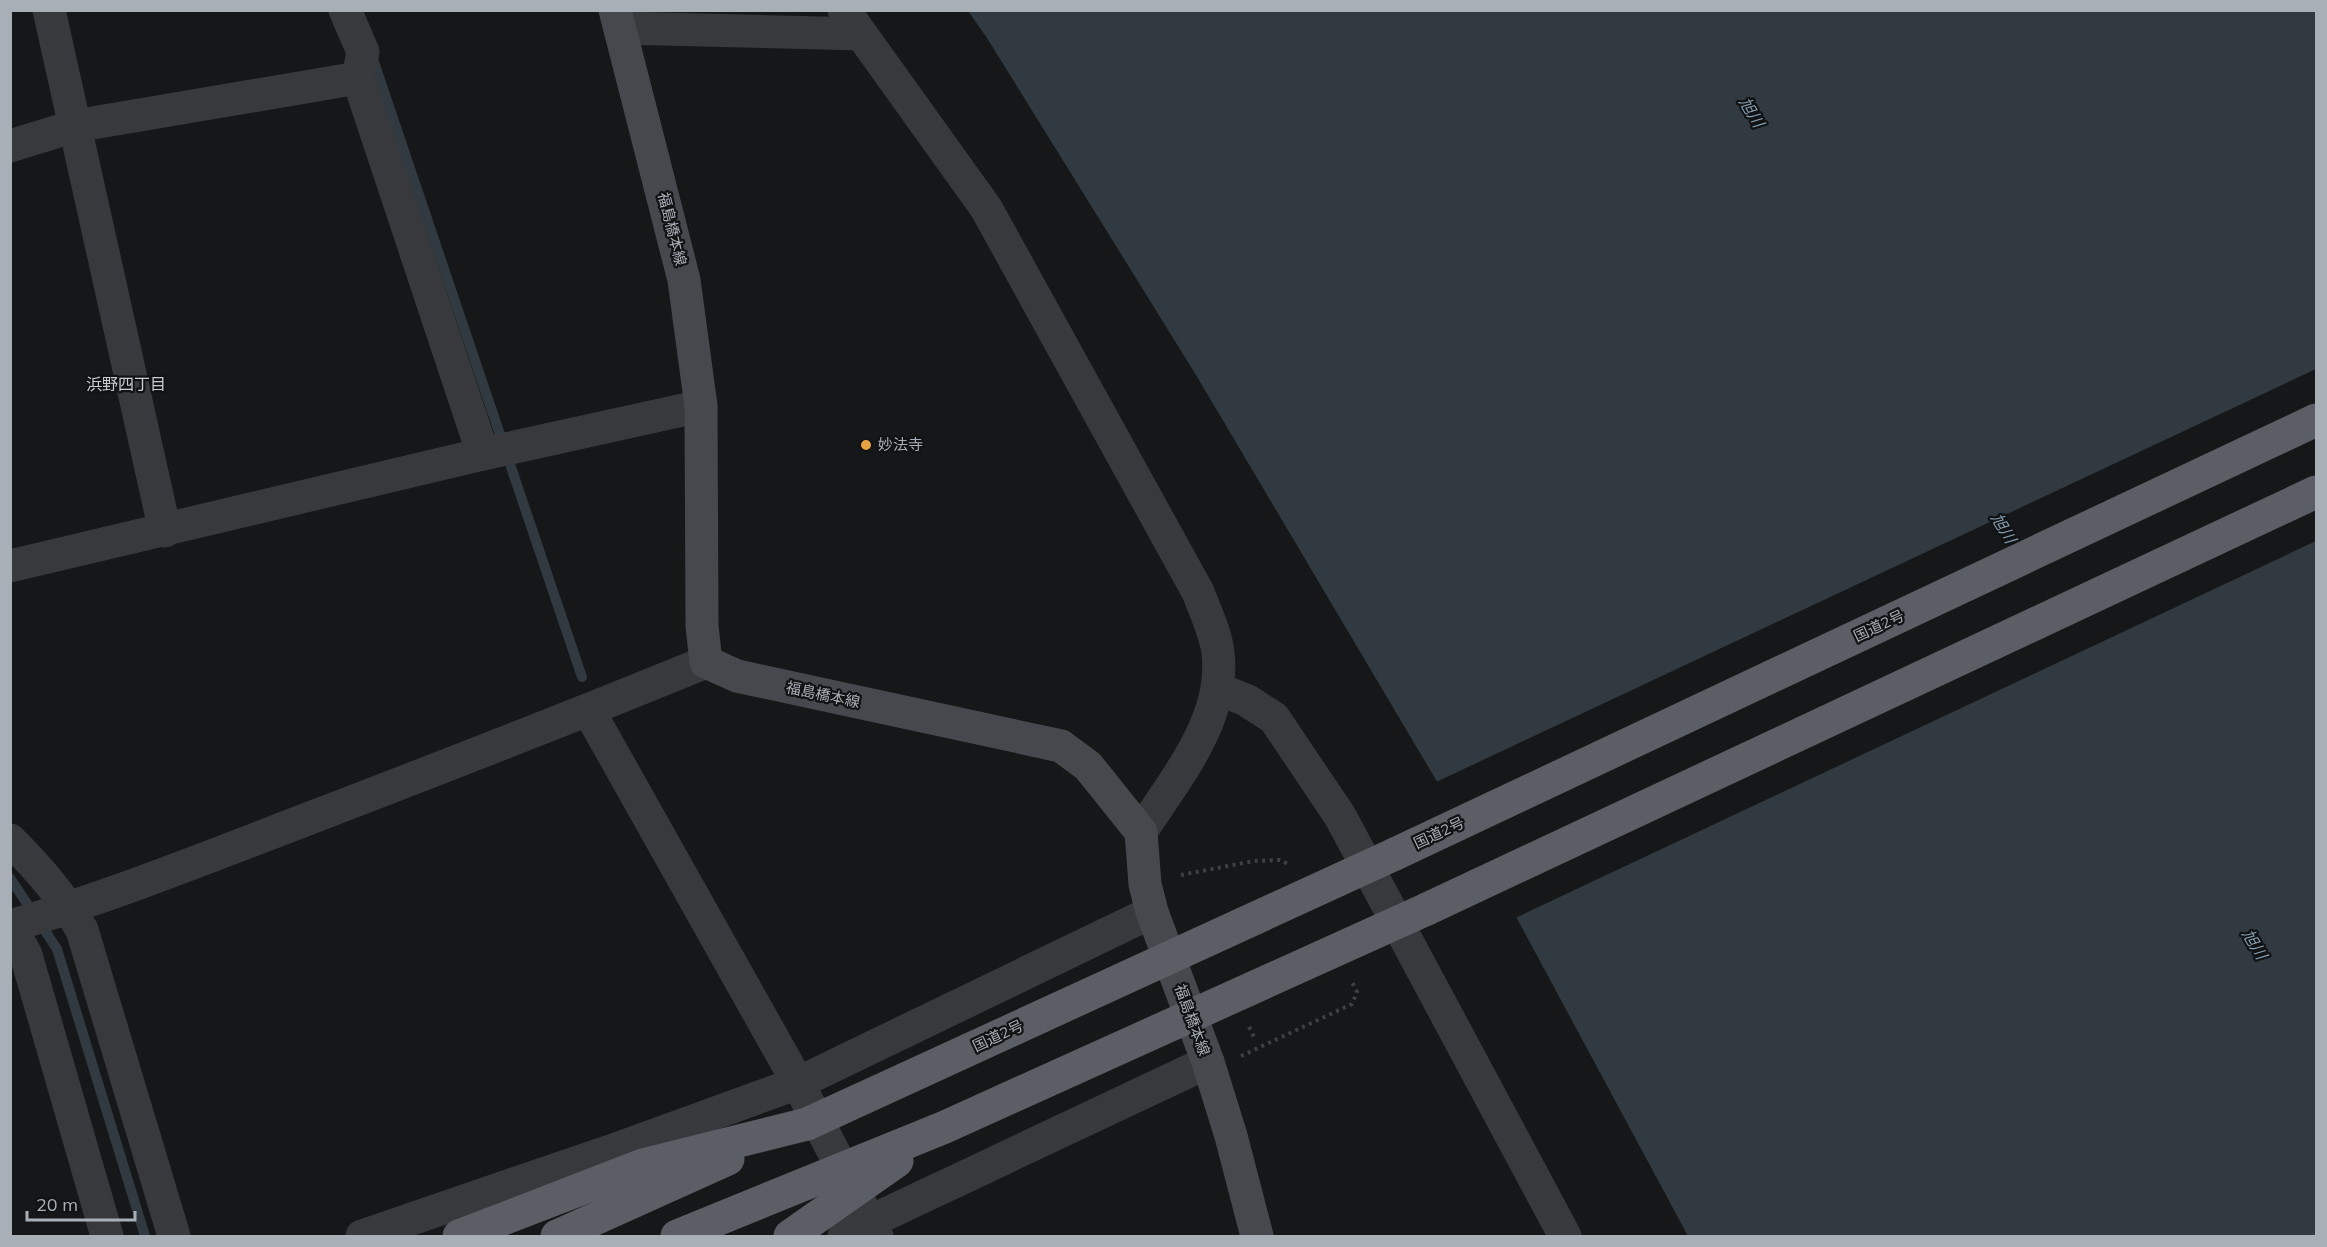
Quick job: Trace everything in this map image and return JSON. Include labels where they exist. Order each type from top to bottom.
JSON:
[{"type":"highway","name":"国道2号","points":[[557,1236],[1395,854],[2316,420]]},
{"type":"highway","points":[[676,1236],[945,1127],[1427,909],[2316,492]]},
{"type":"highway","points":[[459,1236],[644,1165],[807,1124]]},
{"type":"highway","points":[[790,1236],[945,1127]]},
{"type":"main road","name":"福島橋本線","points":[[618,19],[684,280],[701,406],[702,626],[706,662],[737,676],[1061,746],[1088,766],[1141,832],[1145,884],[1152,912],[1222,1060],[1231,1136],[1257,1236]]},
{"type":"street","points":[[49,10],[165,531]]},
{"type":"street","points":[[345,10],[363,51],[358,78],[496,452]]},
{"type":"street","points":[[618,19],[852,22],[986,208],[1198,592],[1218,653],[1218,689],[1201,736],[1141,832]]},
{"type":"street","points":[[10,146],[75,126],[358,78]]},
{"type":"street","points":[[10,566],[701,406]]},
{"type":"street","points":[[30,920],[233,848],[589,711],[706,662]]},
{"type":"street","points":[[1218,689],[1246,700],[1274,718],[1340,816],[1565,1236]]},
{"type":"street","points":[[589,711],[798,1083],[863,1232],[1222,1060]]},
{"type":"street","points":[[10,840],[47,878],[30,920],[26,955],[107,1236]]},
{"type":"street","points":[[362,1236],[616,1149],[798,1083],[1152,912]]},
{"type":"street","points":[[30,920],[82,930],[174,1236]]},
{"type":"path","points":[[1222,1060],[1352,1004],[1357,992],[1348,972]]},
{"type":"water","name":"旭川","points":[[968,11],[2316,11],[2316,1236],[1688,1236],[1506,898],[1196,375]]},
{"type":"pier","points":[[2316,369],[2316,541],[1513,919],[1434,783]]},
{"type":"waterway","points":[[372,56],[582,677]]},
{"type":"waterway","points":[[10,878],[57,949],[145,1236]]},
{"type":"place","name":"妙法寺","points":[[866,445]]},
{"type":"district","name":"浜野四丁目","points":[[126,384]]}]
